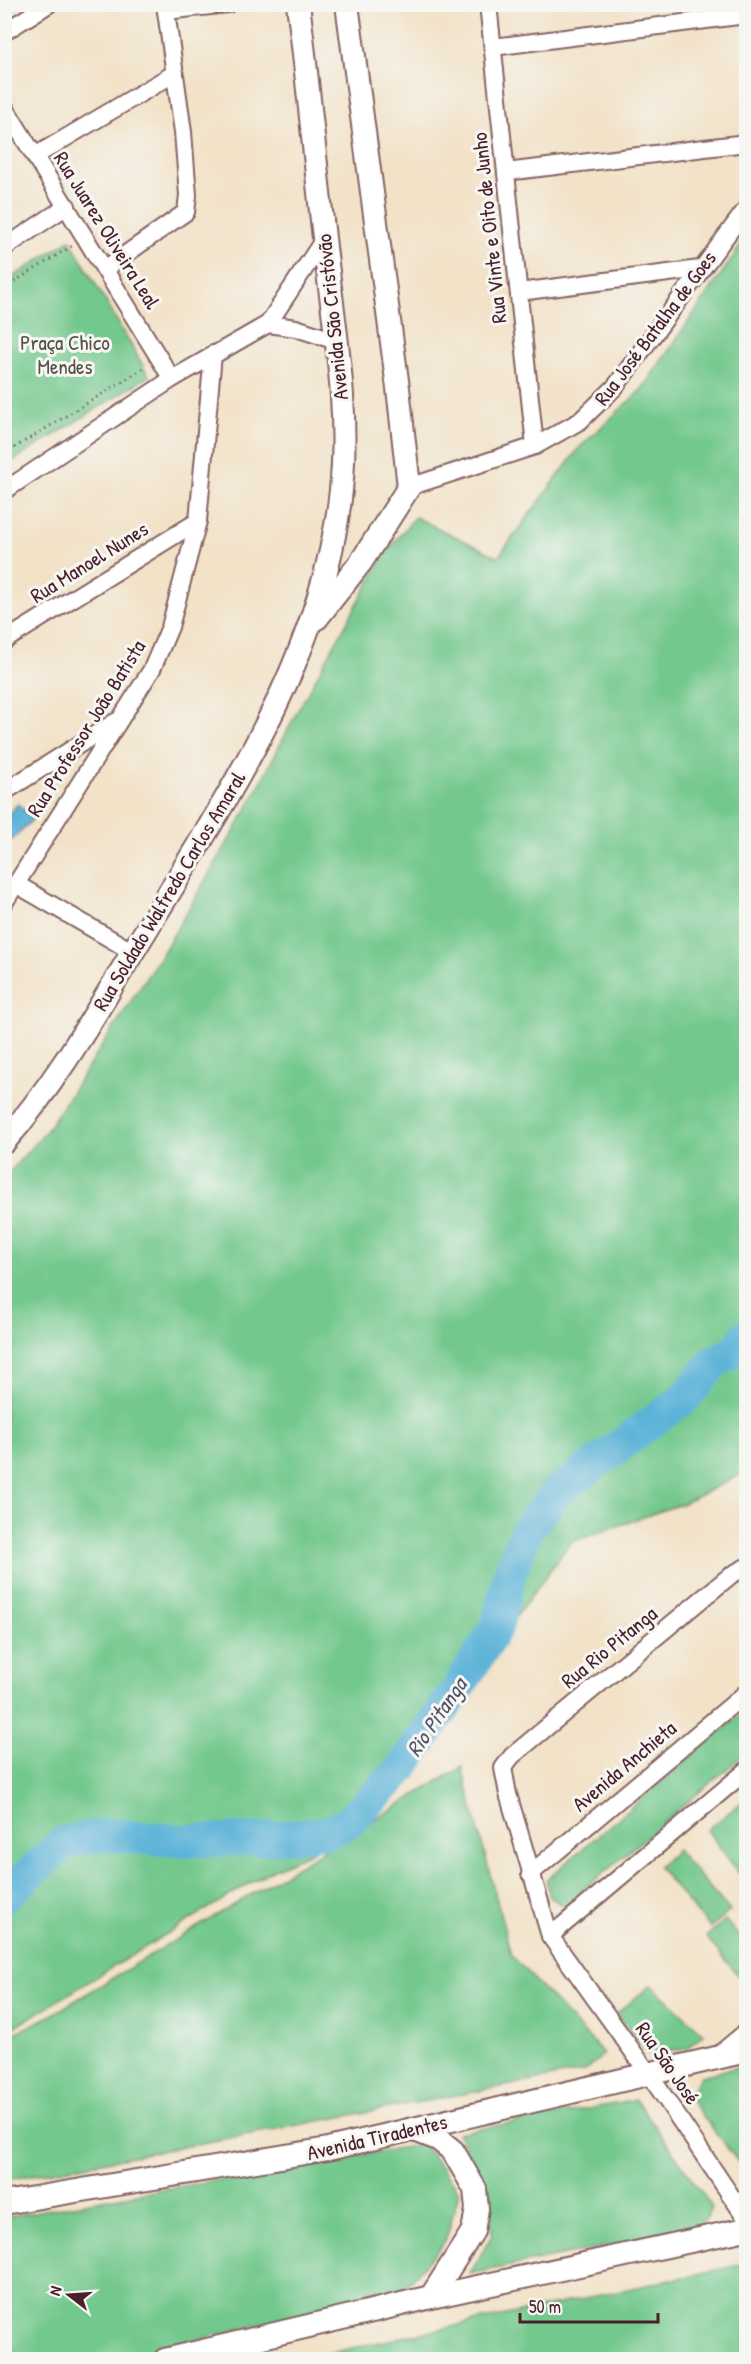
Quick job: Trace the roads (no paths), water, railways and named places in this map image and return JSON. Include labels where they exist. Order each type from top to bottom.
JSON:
[{"type":"street","points":[[4,32],[49,4]]},
{"type":"street","points":[[105,268],[186,212],[188,195],[183,132],[165,8],[228,4]]},
{"type":"street","name":"Avenida São Cristóvão","points":[[298,4],[324,240],[339,342],[343,453],[336,532],[311,626]]},
{"type":"street","points":[[311,626],[361,562],[409,487],[399,388],[347,4]]},
{"type":"street","name":"Rua Vinte e Oito de Junho","points":[[488,4],[535,446]]},
{"type":"street","points":[[493,47],[747,15]]},
{"type":"street","points":[[35,156],[175,73]]},
{"type":"street","name":"Rua Juarez Oliveira Leal","points":[[4,106],[172,379]]},
{"type":"street","points":[[506,172],[747,143]]},
{"type":"street","points":[[4,248],[67,206]]},
{"type":"street","name":"Rua José Batalha de Goes","points":[[409,487],[535,446],[580,422],[601,404],[747,209]]},
{"type":"street","points":[[4,491],[172,379],[268,324],[324,240]]},
{"type":"street","points":[[519,292],[700,269]]},
{"type":"street","points":[[268,324],[296,328],[339,342]]},
{"type":"street","name":"Rua Professor João Batista","points":[[4,903],[152,669],[165,643],[198,521],[213,354]]},
{"type":"street","name":"Rua Manoel Nunes","points":[[4,641],[198,521]]},
{"type":"street","points":[[336,532],[343,539],[352,541],[364,538],[384,527]]},
{"type":"street","name":"Rua Soldado Walfredo Carlos Amaral","points":[[4,1142],[24,1120],[72,1051],[238,781],[311,626]]},
{"type":"street","points":[[4,792],[120,719]]},
{"type":"street","points":[[16,884],[133,952]]},
{"type":"street","name":"Rua Rio Pitanga","points":[[504,1765],[731,1575],[747,1568]]},
{"type":"street","name":"Avenida Anchieta","points":[[530,1874],[747,1693]]},
{"type":"street","name":"Rua São José","points":[[504,1765],[505,1784],[550,1936],[649,2074],[747,2218]]},
{"type":"street","points":[[550,1936],[747,1772]]},
{"type":"street","points":[[714,2059],[747,2032]]},
{"type":"street","name":"Avenida Tiradentes","points":[[4,2203],[328,2149],[747,2051]]},
{"type":"street","points":[[412,2129],[438,2139],[453,2151],[475,2189],[477,2209],[473,2231],[431,2297]]},
{"type":"street","points":[[165,2360],[431,2297],[747,2229]]},
{"type":"water","points":[[18,804],[33,819],[5,847],[5,817]]},
{"type":"waterway","name":"Rio Pitanga","points":[[4,1897],[64,1842],[107,1835],[185,1841],[264,1839],[329,1832],[348,1823],[399,1772],[459,1687],[497,1626],[510,1572],[526,1531],[558,1491],[686,1397],[713,1363],[737,1350],[746,1336]]},
{"type":"park label","name":"Praça Chico Mendes","points":[[65,354]]}]
